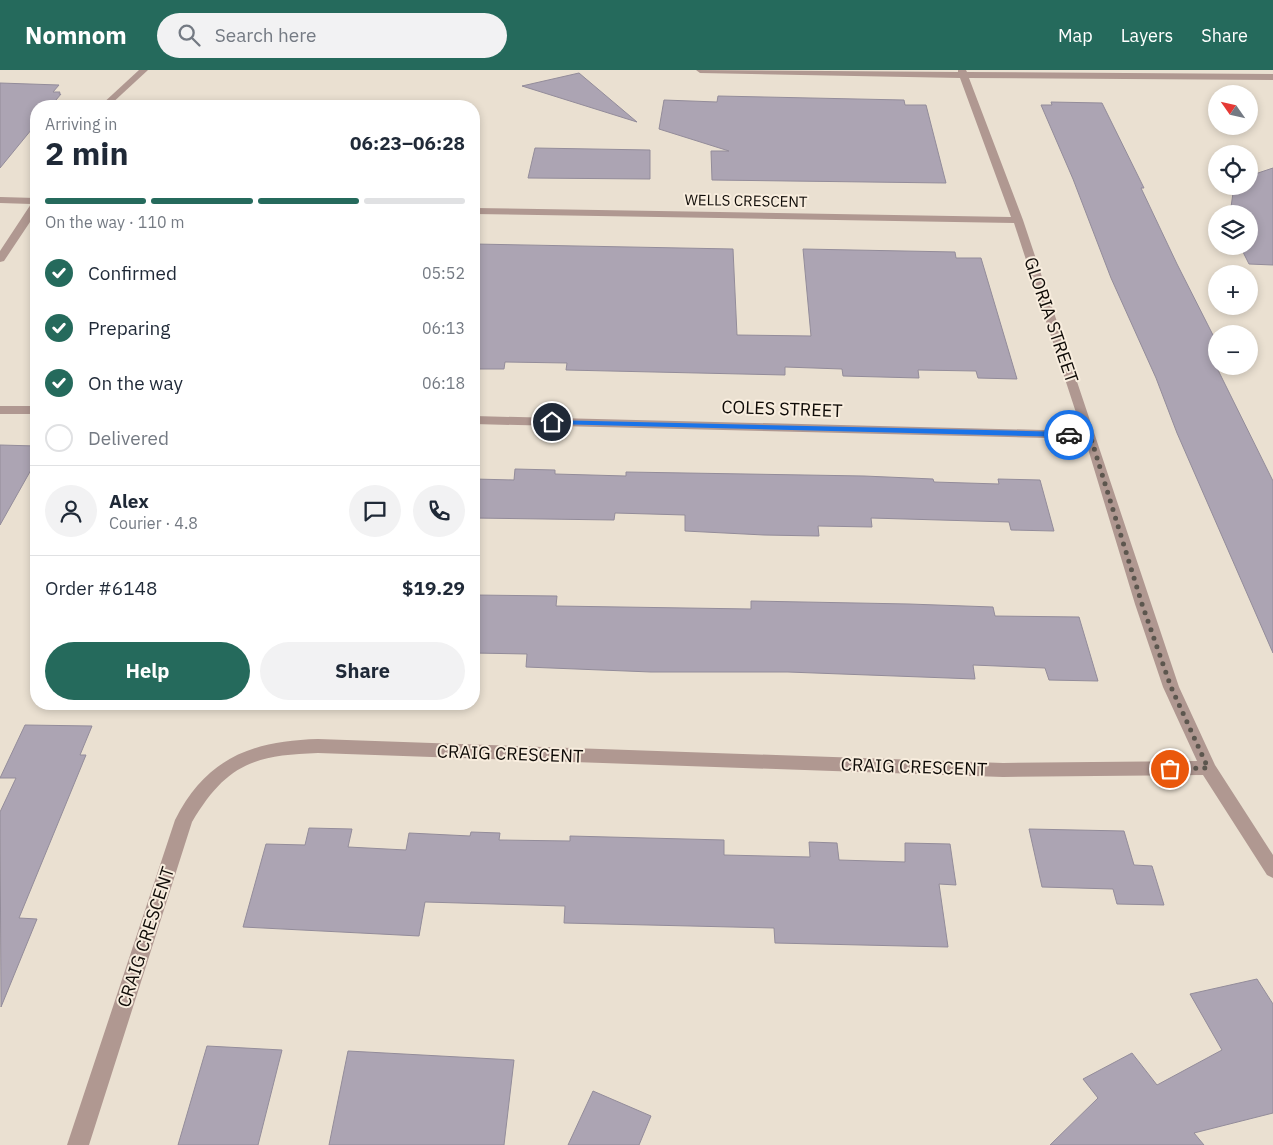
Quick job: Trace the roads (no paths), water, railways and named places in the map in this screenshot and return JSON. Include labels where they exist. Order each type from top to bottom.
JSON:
[{"type":"street","points":[[111,100],[144,70]]},
{"type":"street","points":[[700,70],[1273,77]]},
{"type":"street","name":"GLORIA STREET","points":[[963,73],[1018,220],[1090,435],[1142,604],[1171,687],[1208,768],[1273,870]]},
{"type":"street","points":[[0,200],[30,201]]},
{"type":"street","name":"WELLS CRESCENT","points":[[480,211],[1018,220]]},
{"type":"street","points":[[0,259],[30,214]]},
{"type":"street","points":[[0,410],[30,410]]},
{"type":"street","name":"COLES STREET","points":[[480,420],[1090,435]]},
{"type":"street","name":"CRAIG CRESCENT","points":[[78,1145],[184,820],[194,800],[210,783],[232,763],[256,751],[281,746],[312,745],[376,749],[993,770],[1208,768]]}]
